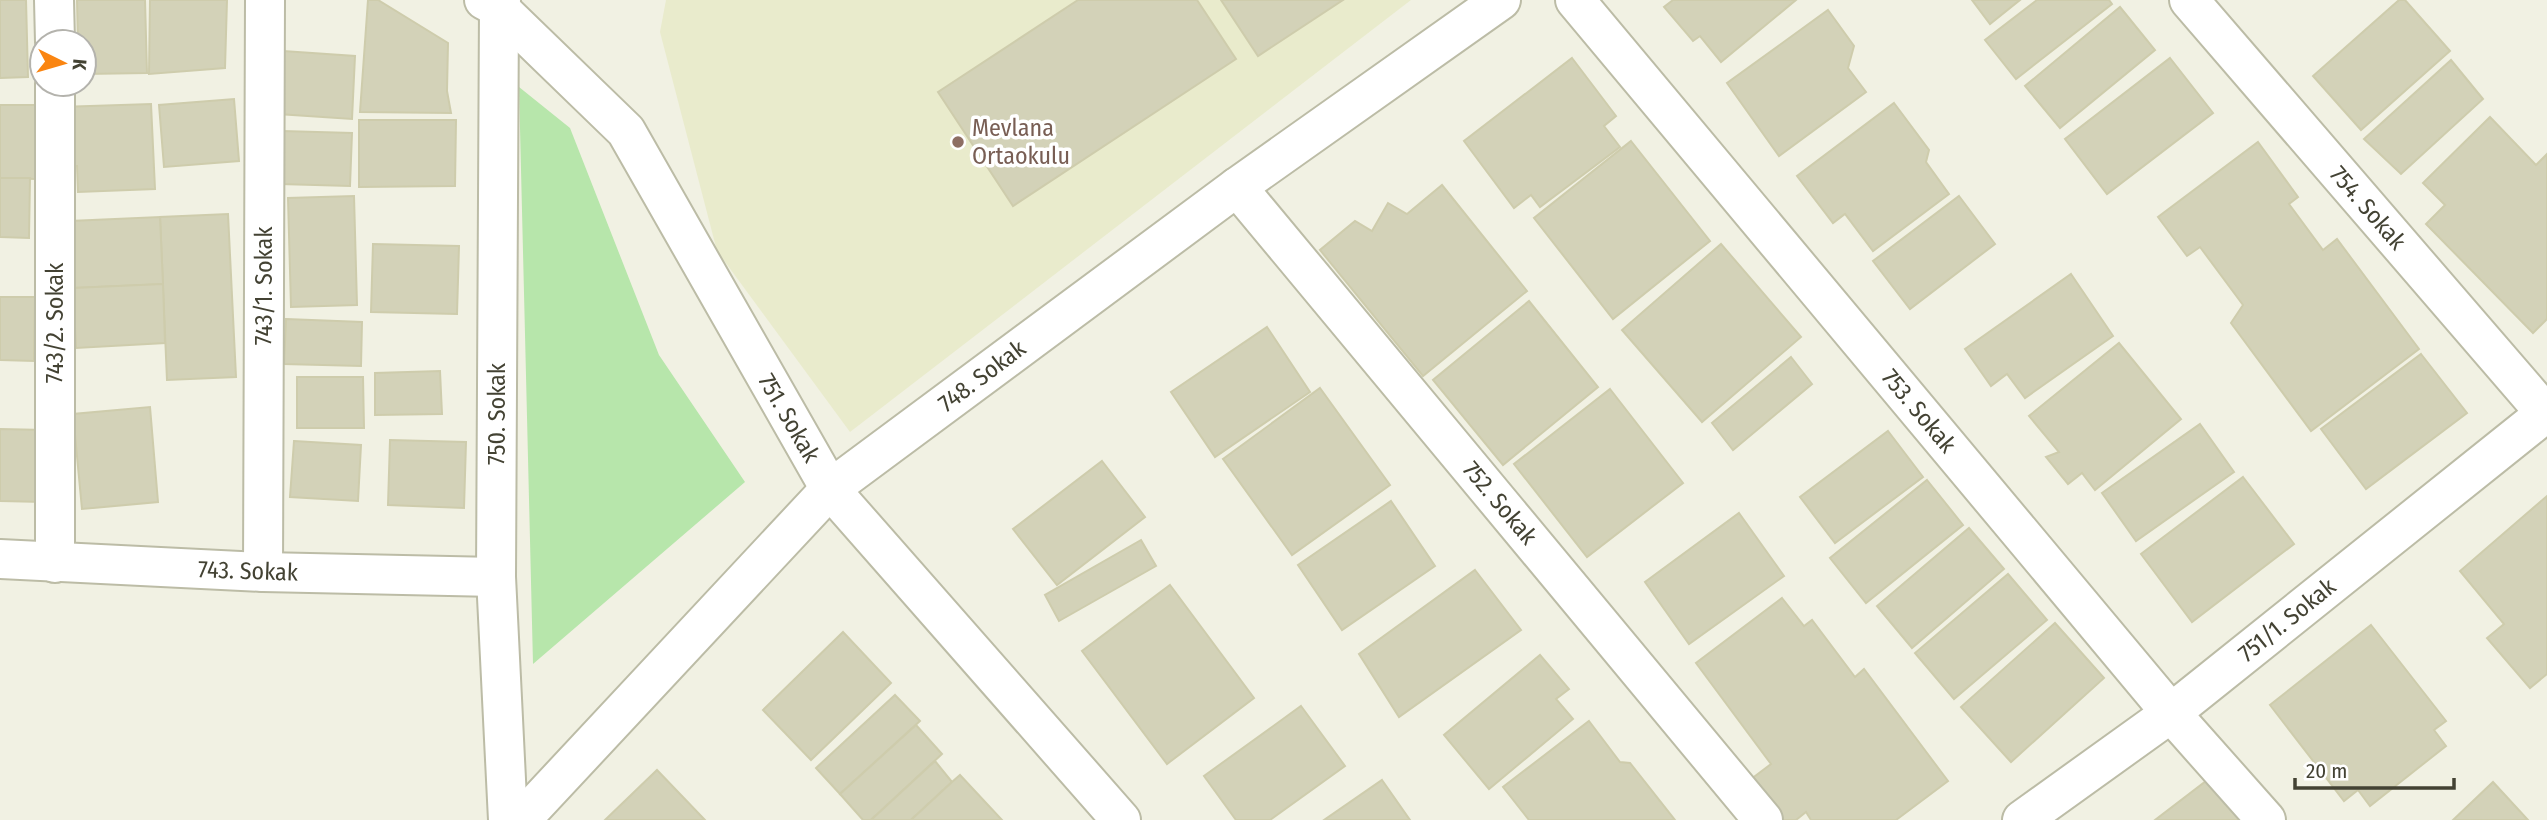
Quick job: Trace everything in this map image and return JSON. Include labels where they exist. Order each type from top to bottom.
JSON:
[{"type":"street","points":[[54,0],[55,28]]},
{"type":"street","name":"743/1. Sokak","points":[[263,572],[265,0]]},
{"type":"street","name":"748. Sokak","points":[[521,820],[830,489],[1237,187],[1501,0]]},
{"type":"street","name":"753. Sokak","points":[[1575,0],[2171,713],[2266,820]]},
{"type":"street","name":"754. Sokak","points":[[2189,0],[2546,413]]},
{"type":"street","name":"751. Sokak","points":[[498,2],[626,131],[830,489],[1121,820]]},
{"type":"street","name":"750. Sokak","points":[[498,2],[496,577],[508,820]]},
{"type":"street","name":"743/2. Sokak","points":[[55,98],[55,563]]},
{"type":"street","name":"752. Sokak","points":[[1237,187],[1763,820]]},
{"type":"street","name":"751/1. Sokak","points":[[2022,820],[2171,713],[2546,413]]},
{"type":"street","name":"743. Sokak","points":[[0,559],[263,572],[496,577]]},
{"type":"shaded area","name":"Mevlana Ortaokulu","points":[[666,0],[1411,0],[850,432],[717,251],[660,32]]},
{"type":"green space","points":[[519,87],[570,128],[659,355],[745,482],[533,664]]},
{"type":"building","points":[[0,0],[26,0],[28,77],[0,78]]},
{"type":"building","points":[[77,0],[145,0],[147,73],[98,74],[98,28],[78,28]]},
{"type":"building","points":[[150,0],[227,0],[225,68],[149,74]]},
{"type":"building","points":[[368,0],[378,0],[448,43],[447,91],[451,113],[360,112]]},
{"type":"building","points":[[1078,0],[1197,0],[1236,59],[1013,206],[938,92]]},
{"type":"building","points":[[1221,0],[1343,0],[1258,56]]},
{"type":"building","points":[[1673,0],[1796,0],[1721,62],[1700,36],[1693,41],[1664,7]]},
{"type":"building","points":[[1972,0],[2020,0],[1990,24]]},
{"type":"building","points":[[2037,0],[2109,0],[2112,4],[2016,79],[1985,40]]},
{"type":"building","points":[[2399,0],[2405,0],[2450,51],[2361,130],[2313,76]]},
{"type":"building","points":[[2120,7],[2155,50],[2060,128],[2025,86]]},
{"type":"building","points":[[1828,10],[1854,46],[1848,68],[1866,92],[1779,156],[1727,83]]},
{"type":"building","points":[[283,51],[355,56],[352,119],[278,114]]},
{"type":"building","points":[[1572,58],[1616,116],[1604,126],[1620,147],[1540,207],[1531,195],[1514,208],[1464,141]]},
{"type":"building","points":[[2170,58],[2213,113],[2107,194],[2065,139]]},
{"type":"building","points":[[2451,60],[2483,99],[2401,174],[2364,139]]},
{"type":"building","points":[[234,99],[239,161],[164,167],[159,105]]},
{"type":"building","points":[[1894,103],[1929,150],[1926,162],[1949,194],[1873,251],[1845,214],[1833,223],[1797,176]]},
{"type":"building","points":[[151,104],[155,189],[78,192],[77,166],[63,166],[60,107]]},
{"type":"building","points":[[0,105],[37,105],[36,179],[0,178]]},
{"type":"building","points":[[2490,117],[2536,165],[2547,154],[2547,319],[2533,333],[2426,224],[2445,205],[2423,183]]},
{"type":"building","points":[[359,120],[456,120],[455,186],[359,187]]},
{"type":"building","points":[[282,131],[352,133],[350,186],[280,184]]},
{"type":"building","points":[[1631,141],[1710,241],[1613,319],[1534,218]]},
{"type":"building","points":[[2258,142],[2298,197],[2289,204],[2323,250],[2337,239],[2419,349],[2311,431],[2231,323],[2243,305],[2200,247],[2187,256],[2158,217]]},
{"type":"building","points":[[0,178],[30,178],[29,238],[0,237]]},
{"type":"building","points":[[1442,185],[1527,291],[1423,376],[1320,250],[1355,221],[1372,231],[1388,203],[1407,214]]},
{"type":"building","points":[[354,196],[357,305],[291,307],[288,198]]},
{"type":"building","points":[[1959,196],[1995,244],[1910,309],[1873,261]]},
{"type":"building","points":[[228,214],[236,377],[167,380],[160,217]]},
{"type":"building","points":[[160,217],[163,284],[73,288],[70,221]]},
{"type":"building","points":[[373,244],[459,246],[457,314],[371,312]]},
{"type":"building","points":[[1721,244],[1801,337],[1702,422],[1622,330]]},
{"type":"building","points":[[2071,274],[2113,336],[2025,398],[2007,374],[1991,386],[1965,349]]},
{"type":"building","points":[[163,284],[165,343],[76,348],[73,288]]},
{"type":"building","points":[[0,297],[35,297],[34,361],[0,360]]},
{"type":"building","points":[[1529,301],[1598,387],[1503,465],[1433,380]]},
{"type":"building","points":[[286,319],[362,322],[361,366],[284,364]]},
{"type":"building","points":[[1267,327],[1310,392],[1215,457],[1171,392]]},
{"type":"building","points":[[2119,343],[2181,419],[2095,490],[2082,473],[2068,484],[2046,457],[2059,452],[2029,416]]},
{"type":"building","points":[[2421,354],[2467,413],[2366,489],[2321,429]]},
{"type":"building","points":[[1791,357],[1812,384],[1733,450],[1712,423]]},
{"type":"building","points":[[440,371],[442,414],[375,415],[375,373]]},
{"type":"building","points":[[297,377],[363,377],[364,428],[297,428]]},
{"type":"building","points":[[1320,388],[1390,485],[1292,555],[1223,459]]},
{"type":"building","points":[[1610,389],[1683,483],[1587,557],[1514,464]]},
{"type":"building","points":[[150,407],[158,502],[82,509],[73,414]]},
{"type":"building","points":[[2200,424],[2234,472],[2136,541],[2102,493]]},
{"type":"building","points":[[0,429],[45,430],[44,502],[0,501]]},
{"type":"building","points":[[1888,431],[1923,477],[1835,543],[1800,497]]},
{"type":"building","points":[[390,440],[466,442],[464,508],[388,505]]},
{"type":"building","points":[[294,441],[361,445],[358,501],[290,497]]},
{"type":"building","points":[[1102,461],[1145,517],[1057,585],[1013,529]]},
{"type":"building","points":[[2243,477],[2294,544],[2192,622],[2141,554]]},
{"type":"building","points":[[1927,480],[1963,525],[1866,603],[1830,558]]},
{"type":"building","points":[[2547,496],[2547,674],[2530,688],[2487,638],[2504,624],[2460,571]]},
{"type":"building","points":[[1391,501],[1435,566],[1342,630],[1298,565]]},
{"type":"building","points":[[1739,513],[1784,576],[1689,644],[1645,582]]},
{"type":"building","points":[[1969,528],[2004,569],[1912,648],[1877,606]]},
{"type":"building","points":[[1141,540],[1156,566],[1059,621],[1045,595]]},
{"type":"building","points":[[1475,570],[1521,630],[1399,717],[1359,654]]},
{"type":"building","points":[[2008,574],[2047,620],[1954,699],[1915,653]]},
{"type":"building","points":[[1170,585],[1254,698],[1167,764],[1082,651]]},
{"type":"building","points":[[1782,598],[1804,626],[1812,620],[1855,677],[1864,669],[1948,781],[1896,820],[1811,820],[1806,812],[1796,820],[1773,820],[1746,783],[1771,764],[1696,663]]},
{"type":"building","points":[[2055,623],[2104,678],[2011,762],[1961,707]]},
{"type":"building","points":[[2371,625],[2446,721],[2434,730],[2446,746],[2370,806],[2358,790],[2344,801],[2270,705]]},
{"type":"building","points":[[843,632],[891,683],[811,760],[763,710]]},
{"type":"building","points":[[1540,655],[1569,689],[1556,699],[1573,719],[1489,789],[1444,735]]},
{"type":"building","points":[[895,695],[920,721],[840,794],[816,768]]},
{"type":"building","points":[[1301,706],[1345,766],[1270,820],[1236,820],[1204,776]]},
{"type":"building","points":[[1589,721],[1620,762],[1630,763],[1675,820],[1529,820],[1503,787]]},
{"type":"building","points":[[916,725],[942,754],[871,820],[863,820],[840,794]]},
{"type":"building","points":[[935,761],[952,782],[911,820],[871,820]]},
{"type":"building","points":[[657,770],[705,820],[605,820]]},
{"type":"building","points":[[960,775],[1002,820],[911,820],[952,782]]},
{"type":"building","points":[[2210,778],[2242,820],[2155,820]]},
{"type":"building","points":[[1382,780],[1410,820],[1324,820]]},
{"type":"building","points":[[2493,782],[2528,820],[2453,820]]},
{"type":"place","name":"Mevlana Ortaokulu","points":[[958,142]]}]
